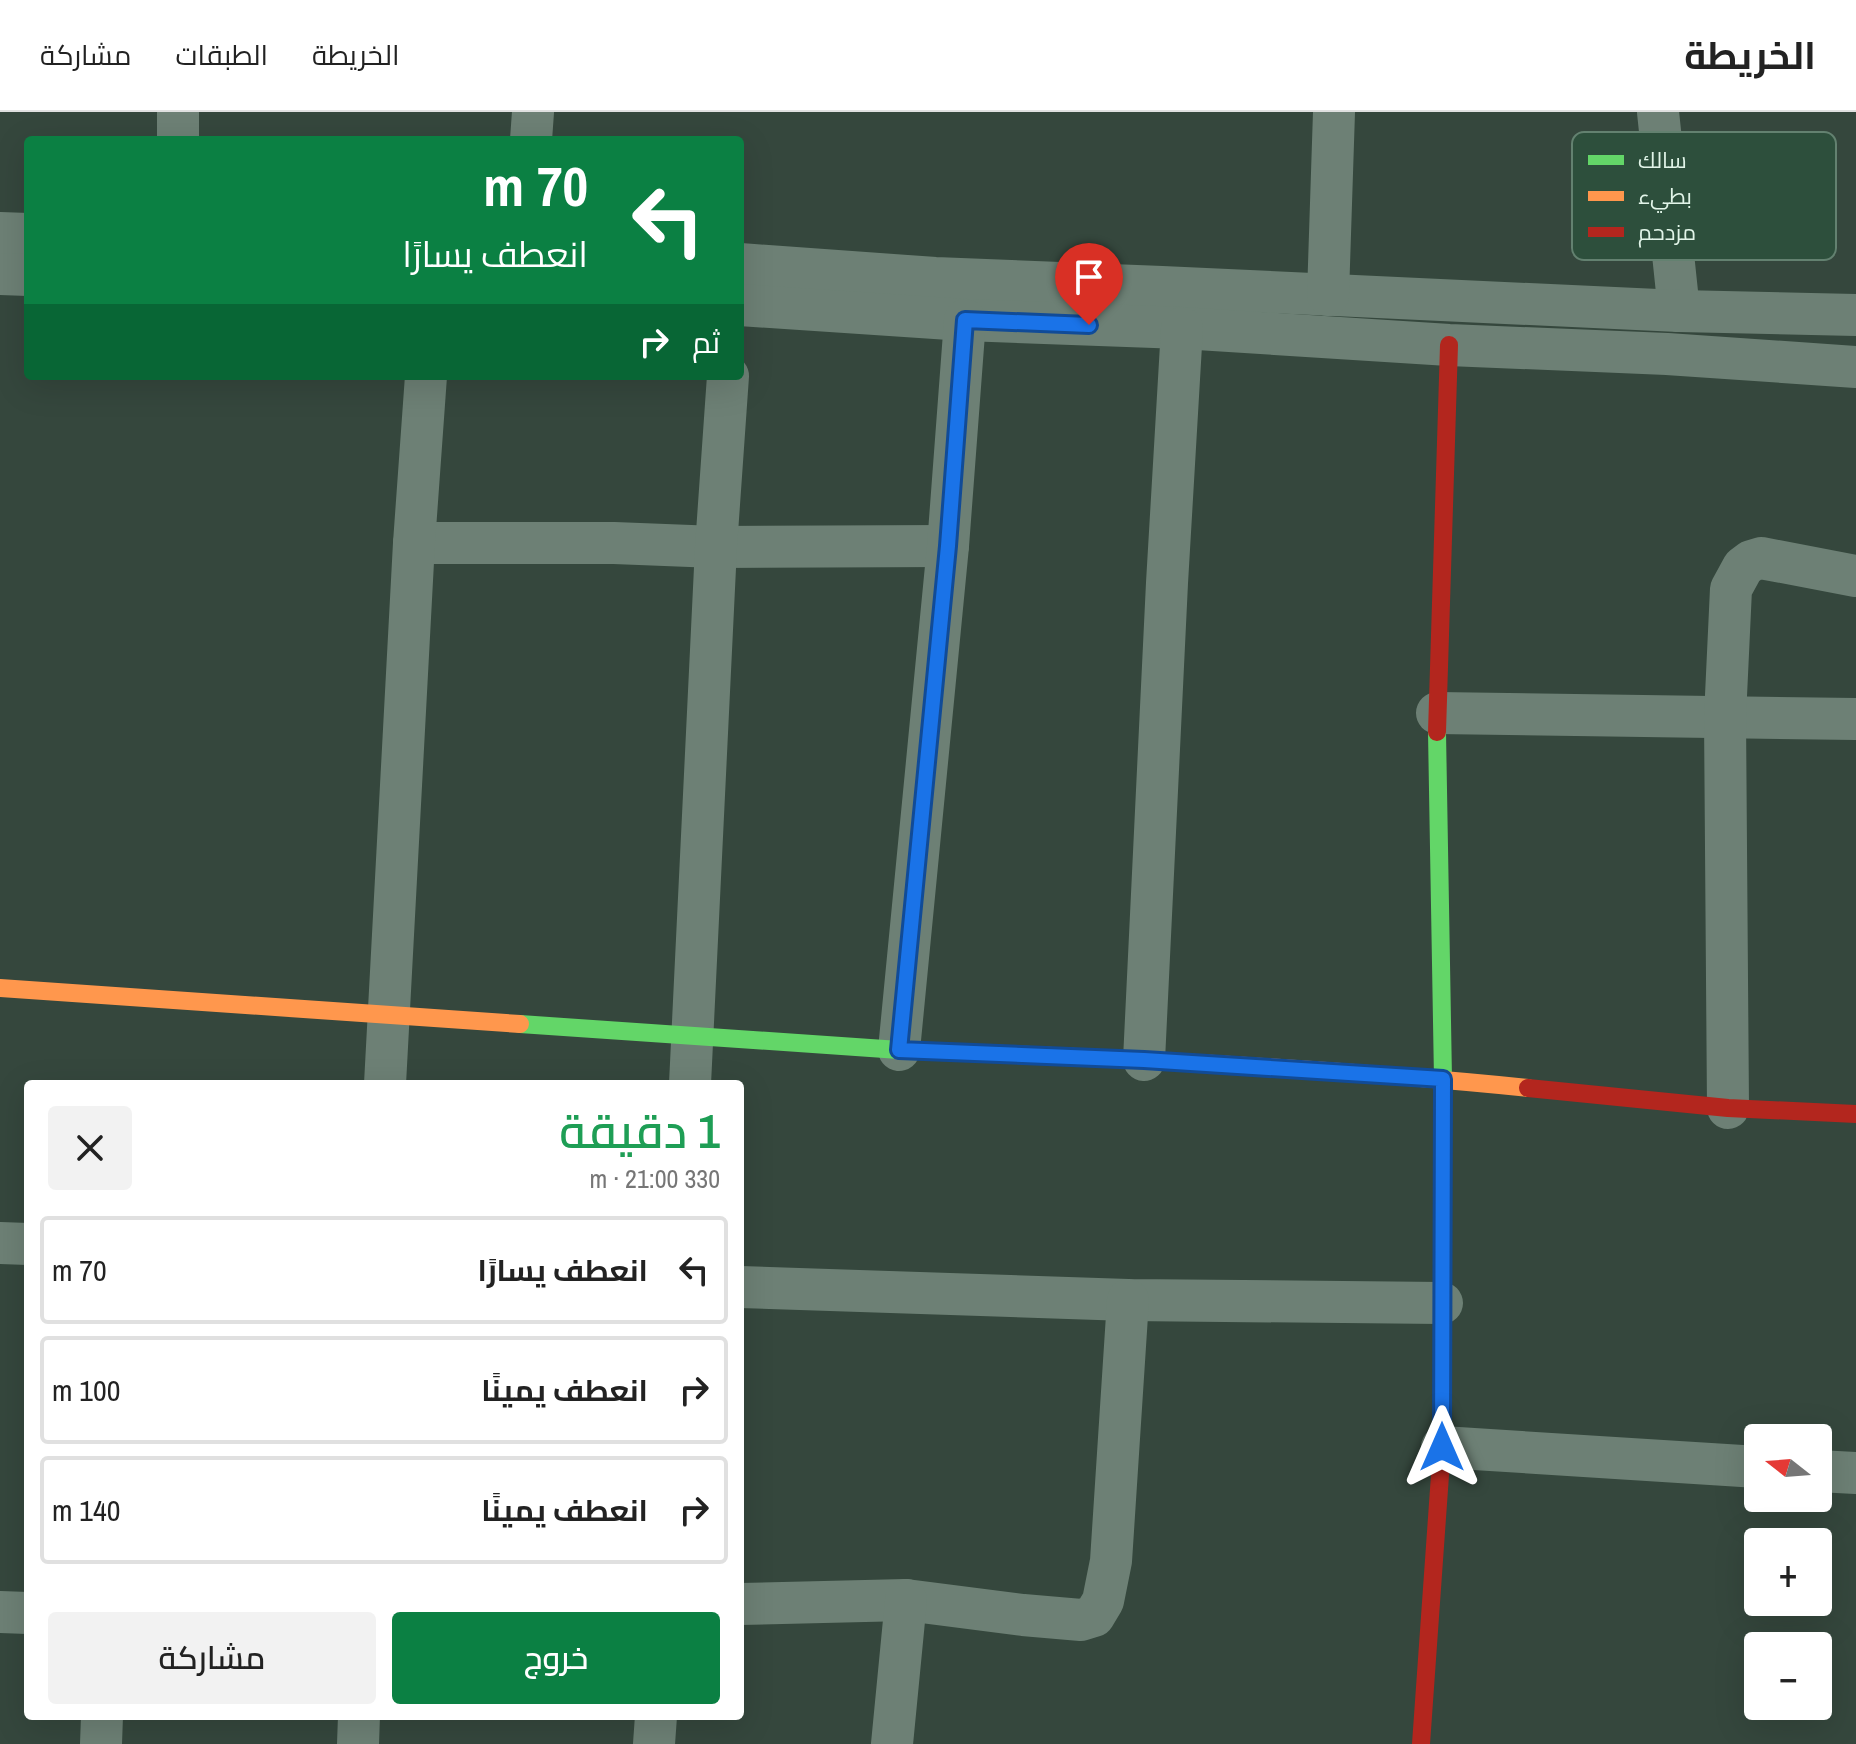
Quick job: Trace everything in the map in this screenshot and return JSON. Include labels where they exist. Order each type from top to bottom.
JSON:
[{"type":"street","points":[[178,112],[178,136]]},
{"type":"street","points":[[531,136],[533,112]]},
{"type":"street","points":[[1328,295],[1334,112]]},
{"type":"street","points":[[1658,112],[1660,132]]},
{"type":"street","points":[[0,233],[24,234]]},
{"type":"street","points":[[1674,260],[1679,311]]},
{"type":"street","points":[[744,264],[935,278],[1679,311],[1856,315]]},
{"type":"street","points":[[0,274],[24,275]]},
{"type":"street","points":[[744,305],[965,320],[1182,328],[1449,345],[1667,354],[1856,367]]},
{"type":"street","points":[[899,1050],[948,546],[965,320]]},
{"type":"street","points":[[1144,1060],[1182,328]]},
{"type":"street","points":[[1421,1744],[1442,1447],[1443,1079],[1437,713],[1449,345]]},
{"type":"street","points":[[385,1080],[426,380]]},
{"type":"street","points":[[690,1080],[716,547],[728,380]]},
{"type":"street","points":[[414,543],[948,546]]},
{"type":"street","points":[[1728,1108],[1725,717],[1731,589],[1743,567],[1761,558],[1856,576]]},
{"type":"street","points":[[1437,713],[1856,719]]},
{"type":"street","points":[[0,988],[692,1037],[1443,1079],[1728,1108],[1856,1114]]},
{"type":"street","points":[[0,1243],[24,1244]]},
{"type":"street","points":[[744,1287],[1128,1300],[1442,1303]]},
{"type":"street","points":[[744,1604],[906,1600],[1066,1619],[1081,1620],[1094,1616],[1103,1601],[1111,1561],[1128,1300]]},
{"type":"street","points":[[1442,1447],[1744,1466]]},
{"type":"street","points":[[1832,1472],[1856,1473]]},
{"type":"street","points":[[892,1744],[906,1600]]},
{"type":"street","points":[[0,1612],[24,1613]]},
{"type":"street","points":[[101,1744],[102,1720]]},
{"type":"street","points":[[358,1744],[359,1720]]},
{"type":"street","points":[[654,1744],[656,1720]]},
{"type":"traffic: fast","points":[[1437,732],[1443,1079],[1442,1323]]},
{"type":"traffic: fast","points":[[520,1024],[899,1050],[1031,1055]]},
{"type":"traffic: slow","points":[[0,988],[520,1024]]},
{"type":"traffic: slow","points":[[1031,1055],[1280,1068],[1528,1088]]},
{"type":"traffic: jam","points":[[1437,732],[1449,345]]},
{"type":"traffic: jam","points":[[1528,1088],[1728,1108],[1856,1114]]},
{"type":"traffic: jam","points":[[1421,1744],[1442,1447],[1442,1323]]},
{"type":"route","points":[[1089,325],[965,320],[948,546],[899,1050],[1144,1060],[1443,1079],[1442,1447]]}]
